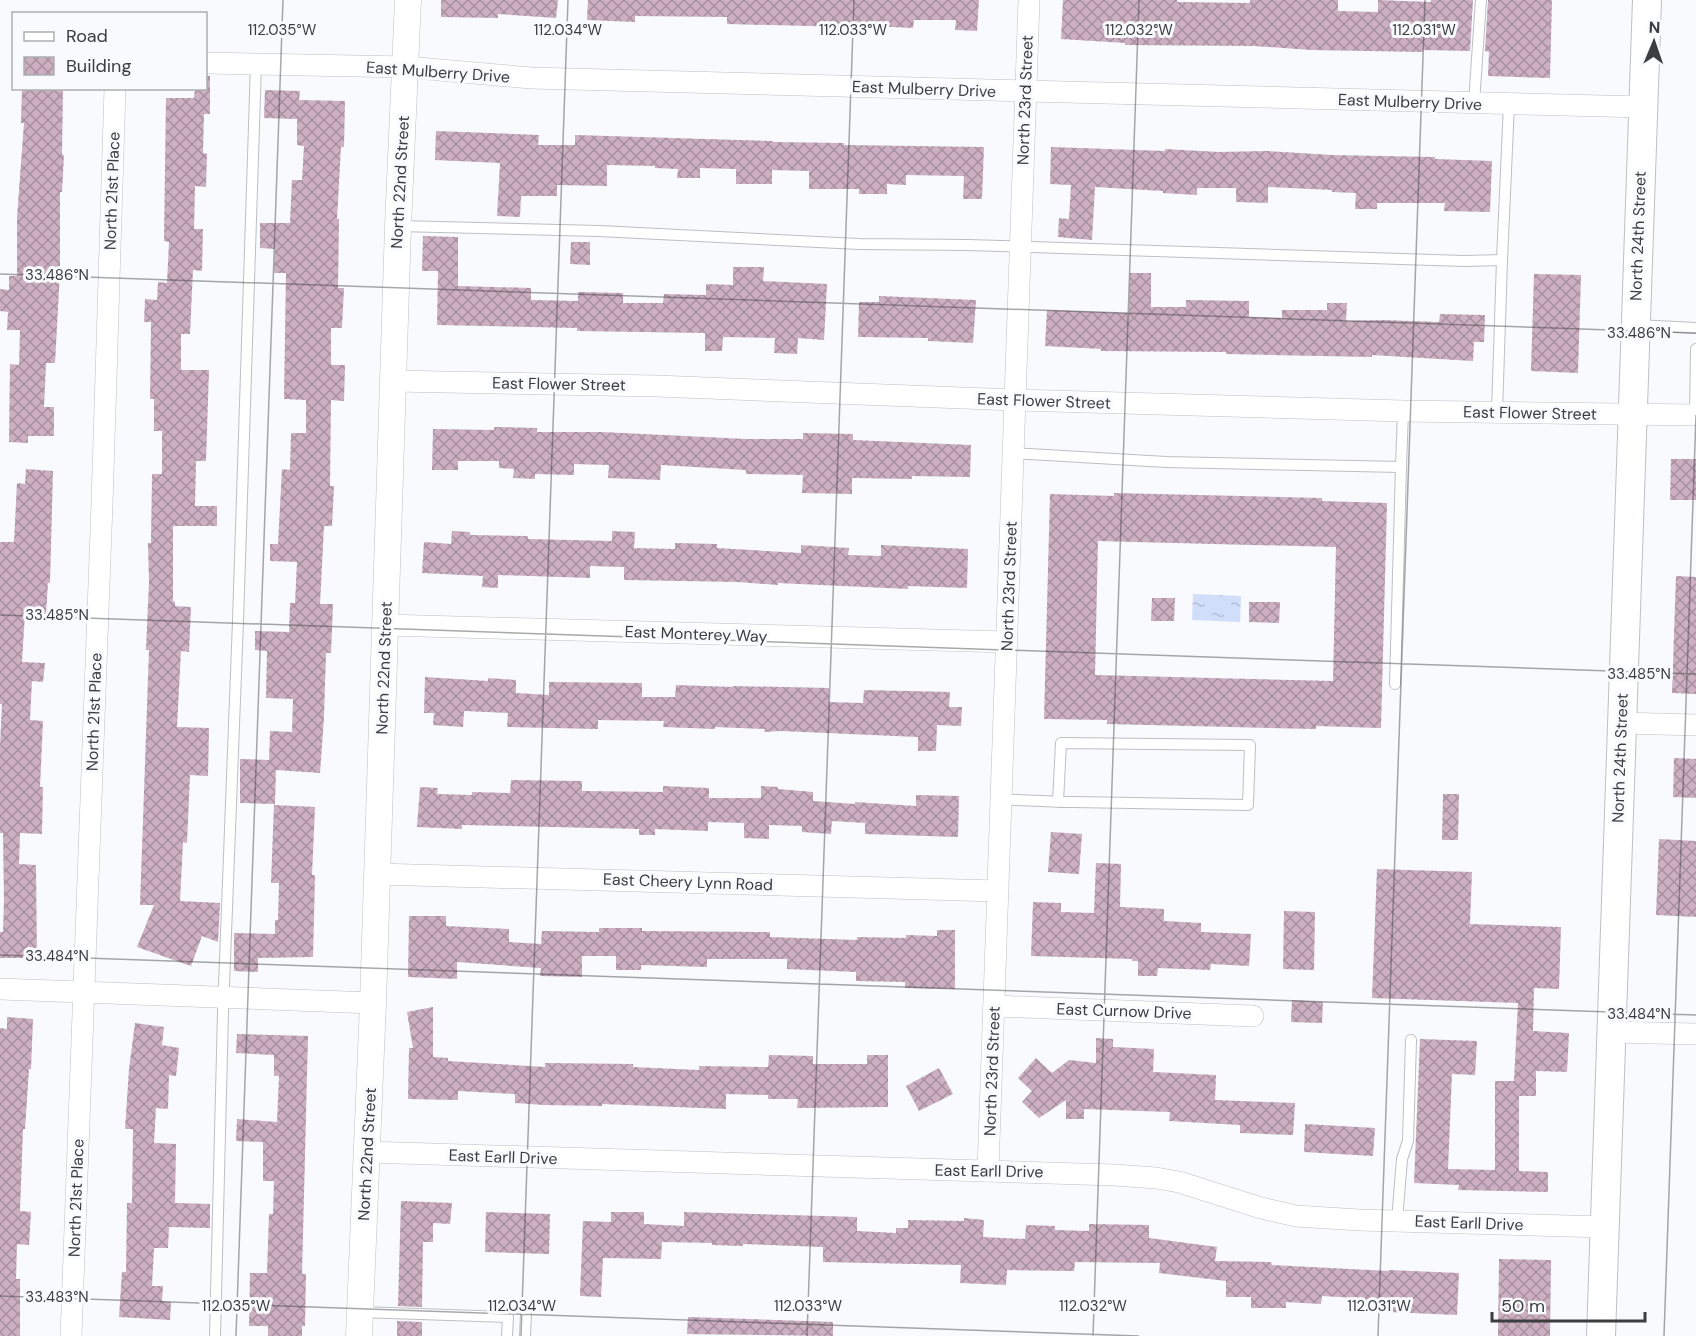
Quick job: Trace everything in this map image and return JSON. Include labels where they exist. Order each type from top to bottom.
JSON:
[{"type":"main road","name":"North 24th Street","points":[[1601,1336],[1647,0]]},
{"type":"street","name":"North 22nd Street","points":[[360,1324],[373,1003],[398,226],[408,0]]},
{"type":"street","name":"North 23rd Street","points":[[988,1171],[1029,0]]},
{"type":"street","name":"East Mulberry Drive","points":[[207,63],[406,67],[531,78],[1643,107]]},
{"type":"street","name":"North 21st Place","points":[[71,1336],[115,90]]},
{"type":"street","name":"East Flower Street","points":[[393,381],[656,386],[1015,400],[1403,411],[1695,415]]},
{"type":"street","name":"East Monterey Way","points":[[386,625],[1007,642]]},
{"type":"street","points":[[1621,723],[1696,725]]},
{"type":"street","name":"East Cheery Lynn Road","points":[[377,874],[998,891]]},
{"type":"street","points":[[0,989],[373,1003]]},
{"type":"street","name":"East Curnow Drive","points":[[994,1006],[1254,1016]]},
{"type":"street","points":[[1611,1032],[1696,1034]]},
{"type":"street","name":"East Earll Drive","points":[[367,1152],[1114,1175],[1179,1182],[1261,1208],[1296,1216],[1325,1219],[1605,1227]]},
{"type":"lane","points":[[1474,103],[1481,0]]},
{"type":"lane","points":[[215,1336],[224,998],[256,64]]},
{"type":"lane","points":[[1497,413],[1509,104]]},
{"type":"lane","points":[[398,226],[599,231],[859,244],[1464,261],[1502,260]]},
{"type":"lane","points":[[1635,325],[1696,328]]},
{"type":"lane","points":[[1695,415],[1696,350]]},
{"type":"lane","points":[[1395,684],[1403,411]]},
{"type":"lane","points":[[1013,453],[1166,462],[1401,467]]},
{"type":"lane","points":[[1001,800],[1059,802],[1248,805],[1250,746],[1061,743],[1059,802]]},
{"type":"lane","points":[[1397,1221],[1402,1159],[1408,1141],[1412,1040]]},
{"type":"lane","points":[[525,1336],[526,1314]]},
{"type":"lane","points":[[360,1324],[508,1317],[507,1336]]},
{"type":"water","points":[[1193,594],[1241,596],[1240,622],[1192,620]]},
{"type":"building","points":[[441,0],[558,0],[556,18],[498,14],[498,18],[441,17]]},
{"type":"building","points":[[588,0],[979,0],[977,31],[955,30],[956,20],[914,20],[913,28],[727,24],[727,17],[635,16],[635,22],[587,20]]},
{"type":"building","points":[[1063,0],[1177,0],[1177,2],[1250,3],[1250,0],[1338,0],[1338,11],[1378,12],[1378,0],[1431,2],[1431,0],[1473,0],[1470,51],[1423,50],[1423,52],[1311,50],[1254,46],[1125,45],[1125,43],[1061,39]]},
{"type":"building","points":[[1488,0],[1552,0],[1550,78],[1488,76],[1489,52],[1485,51]]},
{"type":"building","points":[[207,76],[210,76],[210,114],[204,114],[203,153],[207,154],[206,187],[195,186],[194,229],[203,229],[202,271],[193,270],[190,334],[181,334],[181,370],[209,370],[206,461],[196,461],[195,506],[217,506],[217,526],[173,526],[173,601],[175,606],[191,607],[189,652],[181,651],[177,727],[209,728],[208,776],[190,775],[187,843],[183,842],[180,901],[220,903],[218,942],[202,936],[191,966],[137,947],[154,905],[140,905],[149,650],[146,650],[148,543],[151,543],[152,474],[162,474],[162,431],[154,431],[154,399],[150,399],[151,322],[144,322],[145,299],[157,300],[158,282],[167,283],[169,242],[164,241],[166,98],[194,98],[195,90],[207,90]]},
{"type":"building","points":[[22,90],[63,90],[62,155],[64,155],[62,192],[60,192],[60,272],[55,363],[46,363],[44,407],[54,407],[54,436],[28,436],[28,443],[9,442],[10,364],[19,365],[20,330],[7,330],[8,312],[0,311],[0,289],[9,290],[9,276],[17,276],[17,217],[24,123],[21,123]]},
{"type":"building","points":[[265,90],[300,91],[299,100],[345,101],[344,147],[341,147],[337,219],[339,219],[338,288],[344,288],[342,328],[331,328],[331,365],[345,365],[344,401],[331,400],[330,486],[334,486],[332,526],[324,526],[320,604],[333,604],[331,653],[326,653],[320,773],[276,770],[275,804],[240,803],[240,759],[269,760],[270,731],[292,732],[293,699],[266,698],[267,651],[255,650],[255,631],[289,632],[290,603],[295,603],[297,562],[270,561],[270,544],[278,544],[282,469],[290,470],[291,433],[306,433],[306,400],[284,399],[286,273],[274,273],[275,249],[260,248],[260,223],[290,223],[292,180],[302,180],[304,146],[297,145],[297,119],[264,118]]},
{"type":"building","points":[[436,131],[539,135],[538,145],[575,145],[575,135],[844,143],[844,145],[984,147],[982,199],[963,199],[964,176],[906,175],[906,185],[887,184],[887,194],[859,194],[859,189],[809,189],[809,171],[772,170],[772,184],[736,184],[736,169],[700,168],[700,178],[677,178],[678,169],[607,165],[607,186],[557,185],[557,196],[521,196],[520,217],[497,216],[500,163],[435,160]]},
{"type":"building","points":[[1051,147],[1219,152],[1268,151],[1492,161],[1490,212],[1444,211],[1445,203],[1377,203],[1377,209],[1355,209],[1356,193],[1332,192],[1332,190],[1268,187],[1268,203],[1236,202],[1236,188],[1197,188],[1197,195],[1095,187],[1092,240],[1058,237],[1059,218],[1069,219],[1071,185],[1050,184]]},
{"type":"building","points":[[423,236],[458,237],[458,286],[531,288],[531,300],[578,301],[578,292],[623,293],[623,303],[663,303],[664,294],[706,295],[706,284],[733,285],[733,267],[764,267],[763,281],[827,284],[824,340],[798,338],[797,354],[774,353],[775,338],[723,337],[722,351],[705,351],[705,333],[577,331],[577,328],[437,325],[438,271],[422,271]]},
{"type":"building","points":[[571,242],[590,242],[590,265],[570,264]]},
{"type":"building","points":[[1130,273],[1151,273],[1151,307],[1186,307],[1186,300],[1249,301],[1249,317],[1282,318],[1282,310],[1327,310],[1327,303],[1347,303],[1346,321],[1439,322],[1440,314],[1485,315],[1484,342],[1474,342],[1473,361],[1372,355],[1372,357],[1101,351],[1101,349],[1045,346],[1047,310],[1129,313]]},
{"type":"building","points":[[1534,274],[1581,275],[1578,373],[1531,371]]},
{"type":"building","points":[[879,296],[976,300],[973,343],[928,341],[928,338],[858,337],[859,302],[879,302]]},
{"type":"building","points":[[494,427],[537,428],[537,432],[602,432],[747,439],[803,439],[803,433],[853,434],[853,440],[971,445],[970,477],[852,478],[852,494],[802,493],[803,475],[746,474],[746,470],[661,465],[660,480],[608,478],[609,465],[574,464],[574,475],[535,474],[535,479],[513,478],[514,469],[499,468],[499,461],[458,461],[458,470],[432,470],[433,429],[494,430]]},
{"type":"building","points":[[1671,459],[1696,459],[1696,500],[1670,500]]},
{"type":"building","points":[[26,469],[53,471],[50,583],[48,583],[46,614],[25,613],[22,662],[45,663],[43,682],[32,681],[30,720],[43,721],[40,787],[43,787],[42,834],[20,833],[19,864],[36,865],[37,958],[0,958],[4,900],[3,833],[0,833],[2,704],[0,704],[0,542],[14,542],[17,483],[25,484]]},
{"type":"building","points":[[1114,493],[1322,498],[1322,501],[1387,503],[1381,728],[1316,726],[1316,729],[1107,724],[1107,720],[1044,719],[1050,494],[1114,496]],"holes":[[[1098,541],[1336,547],[1333,681],[1095,675]]]},
{"type":"building","points":[[452,531],[470,532],[470,535],[528,536],[528,539],[612,541],[612,531],[635,532],[634,548],[675,549],[675,543],[717,544],[717,548],[801,553],[801,545],[849,548],[848,555],[881,556],[881,545],[968,549],[967,588],[908,586],[908,589],[778,583],[778,585],[624,580],[624,567],[590,566],[590,578],[498,575],[498,588],[482,587],[483,576],[422,573],[424,542],[451,544]]},
{"type":"building","points":[[1676,576],[1696,577],[1696,694],[1672,693]]},
{"type":"building","points":[[1152,598],[1175,598],[1174,621],[1151,621]]},
{"type":"building","points":[[1249,602],[1280,602],[1279,623],[1249,622]]},
{"type":"building","points":[[425,677],[488,681],[488,678],[516,680],[516,693],[549,695],[549,682],[642,683],[642,697],[675,697],[676,685],[829,688],[829,702],[863,703],[864,690],[950,692],[949,707],[962,707],[961,726],[937,725],[936,751],[918,751],[918,737],[764,732],[765,729],[715,727],[715,729],[663,727],[664,721],[598,720],[598,729],[507,727],[508,713],[464,711],[463,727],[433,725],[434,713],[424,713]]},
{"type":"building","points":[[1674,758],[1696,759],[1696,798],[1673,797]]},
{"type":"building","points":[[511,780],[582,781],[582,791],[663,792],[663,786],[709,788],[709,798],[761,798],[761,786],[778,787],[778,789],[813,792],[813,801],[855,804],[855,802],[916,806],[916,795],[959,796],[958,837],[865,834],[865,823],[832,821],[831,834],[802,832],[802,826],[769,825],[769,839],[744,838],[744,823],[708,822],[708,831],[655,829],[655,835],[639,835],[639,829],[462,825],[462,829],[417,827],[420,787],[438,788],[437,794],[510,793]]},
{"type":"building","points":[[1443,794],[1459,794],[1458,840],[1442,840]]},
{"type":"building","points":[[274,805],[315,807],[312,875],[315,875],[313,957],[258,958],[258,972],[234,971],[234,933],[275,934],[275,920],[278,920],[279,883],[271,883]]},
{"type":"building","points":[[1051,832],[1082,834],[1079,874],[1048,872]]},
{"type":"building","points":[[1659,839],[1696,841],[1696,917],[1656,915]]},
{"type":"building","points":[[1096,863],[1121,864],[1120,907],[1164,909],[1164,921],[1201,923],[1201,932],[1251,934],[1249,966],[1211,964],[1210,970],[1158,968],[1157,976],[1138,976],[1138,961],[1132,961],[1132,959],[1031,956],[1033,902],[1061,903],[1061,912],[1094,913]]},
{"type":"building","points":[[1377,869],[1472,872],[1470,924],[1561,927],[1559,989],[1534,988],[1533,1031],[1569,1033],[1567,1072],[1536,1071],[1536,1096],[1519,1096],[1519,1171],[1548,1172],[1548,1192],[1458,1190],[1459,1185],[1414,1183],[1420,1039],[1477,1041],[1475,1075],[1452,1074],[1448,1169],[1495,1170],[1495,1081],[1514,1081],[1518,1003],[1372,998]]},
{"type":"building","points":[[1284,911],[1315,912],[1314,970],[1283,969]]},
{"type":"building","points":[[409,916],[446,916],[446,926],[509,929],[509,942],[541,944],[542,931],[599,932],[599,928],[642,928],[642,931],[770,932],[770,937],[857,940],[857,937],[937,936],[937,930],[955,930],[955,989],[905,988],[905,982],[856,981],[856,972],[787,969],[787,959],[707,959],[707,967],[641,965],[641,970],[616,970],[616,956],[582,956],[582,977],[540,976],[541,968],[457,962],[457,979],[408,977]]},
{"type":"building","points":[[1292,1000],[1323,1002],[1322,1023],[1291,1022]]},
{"type":"building","points":[[433,1007],[433,1057],[448,1058],[448,1061],[545,1067],[545,1063],[633,1064],[633,1067],[699,1070],[699,1066],[768,1067],[769,1055],[813,1056],[813,1064],[867,1064],[867,1055],[888,1055],[888,1107],[797,1108],[798,1099],[768,1099],[768,1095],[726,1094],[726,1109],[602,1104],[602,1106],[544,1105],[515,1103],[515,1094],[458,1091],[458,1100],[408,1099],[409,1048],[413,1048],[407,1012]]},
{"type":"building","points":[[7,1017],[33,1019],[31,1069],[29,1069],[25,1129],[23,1129],[20,1211],[31,1212],[29,1245],[17,1244],[16,1279],[20,1279],[20,1336],[0,1336],[0,1028],[7,1029]]},
{"type":"building","points":[[135,1023],[164,1027],[162,1045],[179,1048],[176,1076],[169,1075],[168,1109],[156,1108],[154,1143],[176,1144],[175,1203],[210,1204],[210,1228],[169,1227],[168,1248],[154,1248],[152,1286],[163,1286],[162,1301],[171,1302],[170,1320],[119,1317],[122,1272],[126,1272],[127,1203],[132,1203],[133,1129],[125,1129]]},
{"type":"building","points":[[237,1034],[308,1036],[302,1274],[306,1274],[305,1326],[302,1326],[302,1336],[268,1336],[268,1326],[249,1326],[250,1273],[267,1273],[269,1214],[273,1214],[274,1181],[263,1181],[263,1142],[236,1141],[237,1119],[277,1122],[279,1076],[274,1076],[274,1055],[236,1053]]},
{"type":"building","points":[[1096,1038],[1113,1039],[1113,1047],[1154,1049],[1153,1072],[1216,1075],[1215,1100],[1295,1103],[1293,1135],[1240,1133],[1240,1125],[1169,1121],[1170,1112],[1084,1109],[1084,1119],[1066,1119],[1066,1100],[1039,1118],[1022,1102],[1032,1091],[1018,1078],[1036,1058],[1052,1073],[1069,1060],[1096,1063]]},
{"type":"building","points":[[939,1068],[953,1094],[919,1111],[906,1086]]},
{"type":"building","points":[[1305,1124],[1375,1128],[1373,1156],[1304,1152]]},
{"type":"building","points":[[401,1201],[452,1203],[450,1224],[433,1223],[433,1242],[423,1242],[422,1307],[398,1306]]},
{"type":"building","points":[[486,1212],[550,1214],[549,1254],[485,1252]]},
{"type":"building","points":[[611,1212],[644,1212],[644,1224],[684,1226],[684,1212],[857,1217],[857,1231],[896,1233],[896,1228],[908,1228],[908,1220],[964,1221],[964,1218],[984,1220],[983,1237],[1025,1239],[1026,1225],[1055,1226],[1055,1230],[1089,1231],[1089,1224],[1149,1225],[1149,1238],[1217,1247],[1215,1261],[1459,1273],[1457,1315],[1388,1312],[1388,1307],[1355,1306],[1356,1298],[1322,1296],[1321,1304],[1286,1302],[1286,1308],[1251,1308],[1251,1297],[1226,1297],[1226,1281],[1159,1273],[1160,1263],[1075,1262],[1074,1271],[1007,1270],[1006,1285],[960,1283],[961,1265],[823,1262],[823,1247],[712,1245],[712,1243],[662,1242],[661,1259],[603,1258],[601,1297],[580,1296],[583,1221],[611,1222]]},
{"type":"building","points":[[1499,1259],[1551,1260],[1550,1336],[1498,1336]]},
{"type":"building","points":[[688,1317],[833,1322],[833,1336],[687,1334]]},
{"type":"building","points":[[397,1321],[422,1322],[422,1336],[397,1336]]}]
